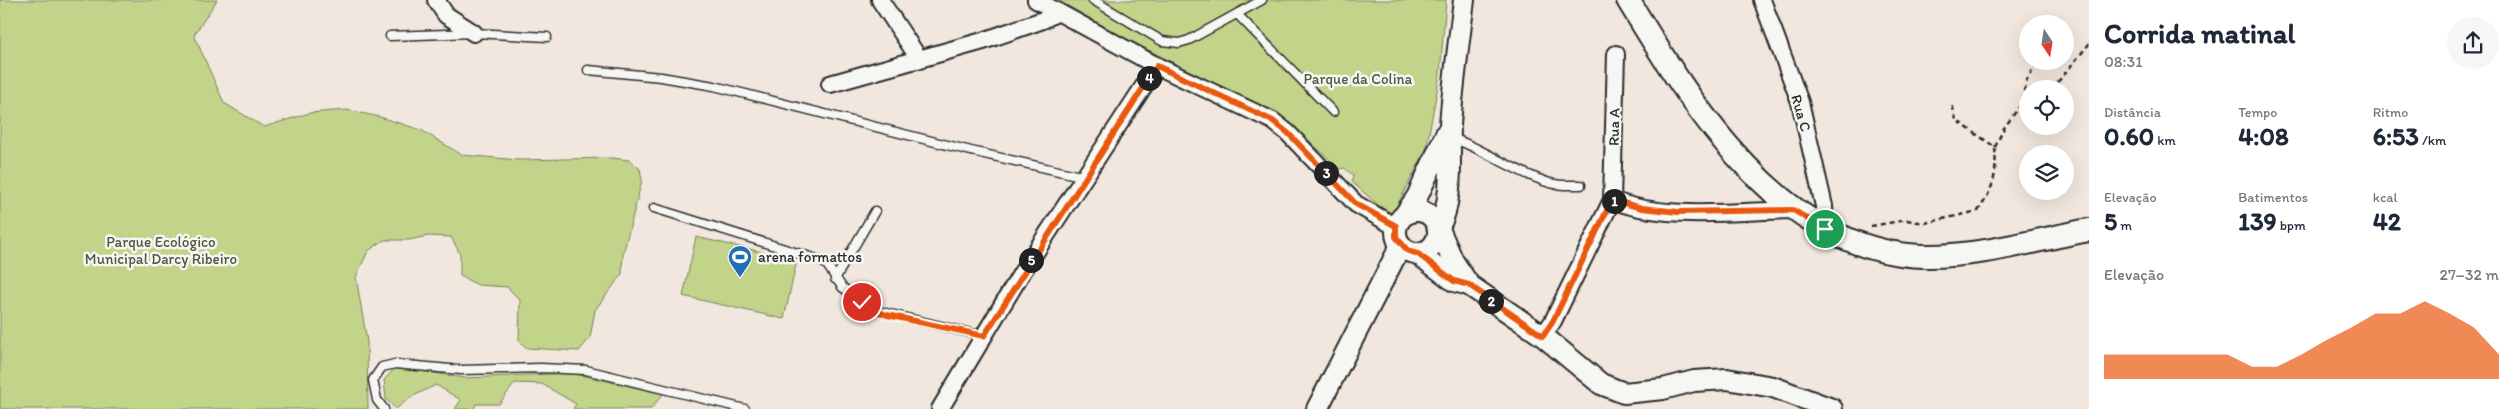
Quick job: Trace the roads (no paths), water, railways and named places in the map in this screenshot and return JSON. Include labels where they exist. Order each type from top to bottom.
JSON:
[{"type":"main road","points":[[1628,0],[1695,104],[1733,152],[1793,210],[1825,229],[1856,243],[1888,253],[1925,256],[1969,253],[2089,230]]},
{"type":"street","points":[[436,0],[446,15],[474,33]]},
{"type":"street","points":[[880,0],[920,60]]},
{"type":"street","points":[[1036,0],[1056,13],[1157,66],[1273,121],[1288,133],[1356,204],[1427,252],[1434,246],[1438,238],[1446,205],[1450,132],[1464,0]]},
{"type":"street","name":"Rua C","points":[[1762,0],[1800,102],[1824,206],[1825,229]]},
{"type":"street","points":[[830,84],[983,41],[1043,20],[1056,13]]},
{"type":"street","name":"Rua A","points":[[1543,336],[1553,321],[1612,200],[1616,54]]},
{"type":"street","points":[[940,409],[1085,176],[1157,66]]},
{"type":"street","points":[[1406,238],[1420,191],[1450,132]]},
{"type":"street","points":[[1612,200],[1642,208],[1678,212],[1793,210]]},
{"type":"street","points":[[1317,409],[1406,238],[1416,210],[1426,212],[1434,218],[1453,261],[1469,285]]},
{"type":"street","points":[[1406,238],[1454,281],[1469,285],[1543,336],[1600,384],[1624,394],[1663,389],[1694,381],[1727,380],[1773,388],[1832,409]]},
{"type":"lane","points":[[1093,0],[1162,41],[1179,44],[1262,0]]},
{"type":"lane","points":[[1237,14],[1333,112]]},
{"type":"lane","points":[[390,36],[474,33],[547,37]]},
{"type":"lane","points":[[588,70],[661,77],[714,86],[970,152],[1085,176]]},
{"type":"lane","points":[[1450,132],[1522,172],[1552,184],[1581,185]]},
{"type":"lane","points":[[654,208],[810,256],[827,265],[835,279],[872,310],[984,336]]},
{"type":"lane","points":[[835,279],[875,211]]},
{"type":"lane","points":[[384,409],[377,400],[373,380],[382,367],[395,364],[461,370],[541,368],[586,370],[745,409]]},
{"type":"place","name":"arena formattos","points":[[740,278]]},
{"type":"park label","name":"Parque da Colina","points":[[1358,79]]},
{"type":"park label","name":"Parque Ecológico Municipal Darcy Ribeiro","points":[[161,250]]}]
